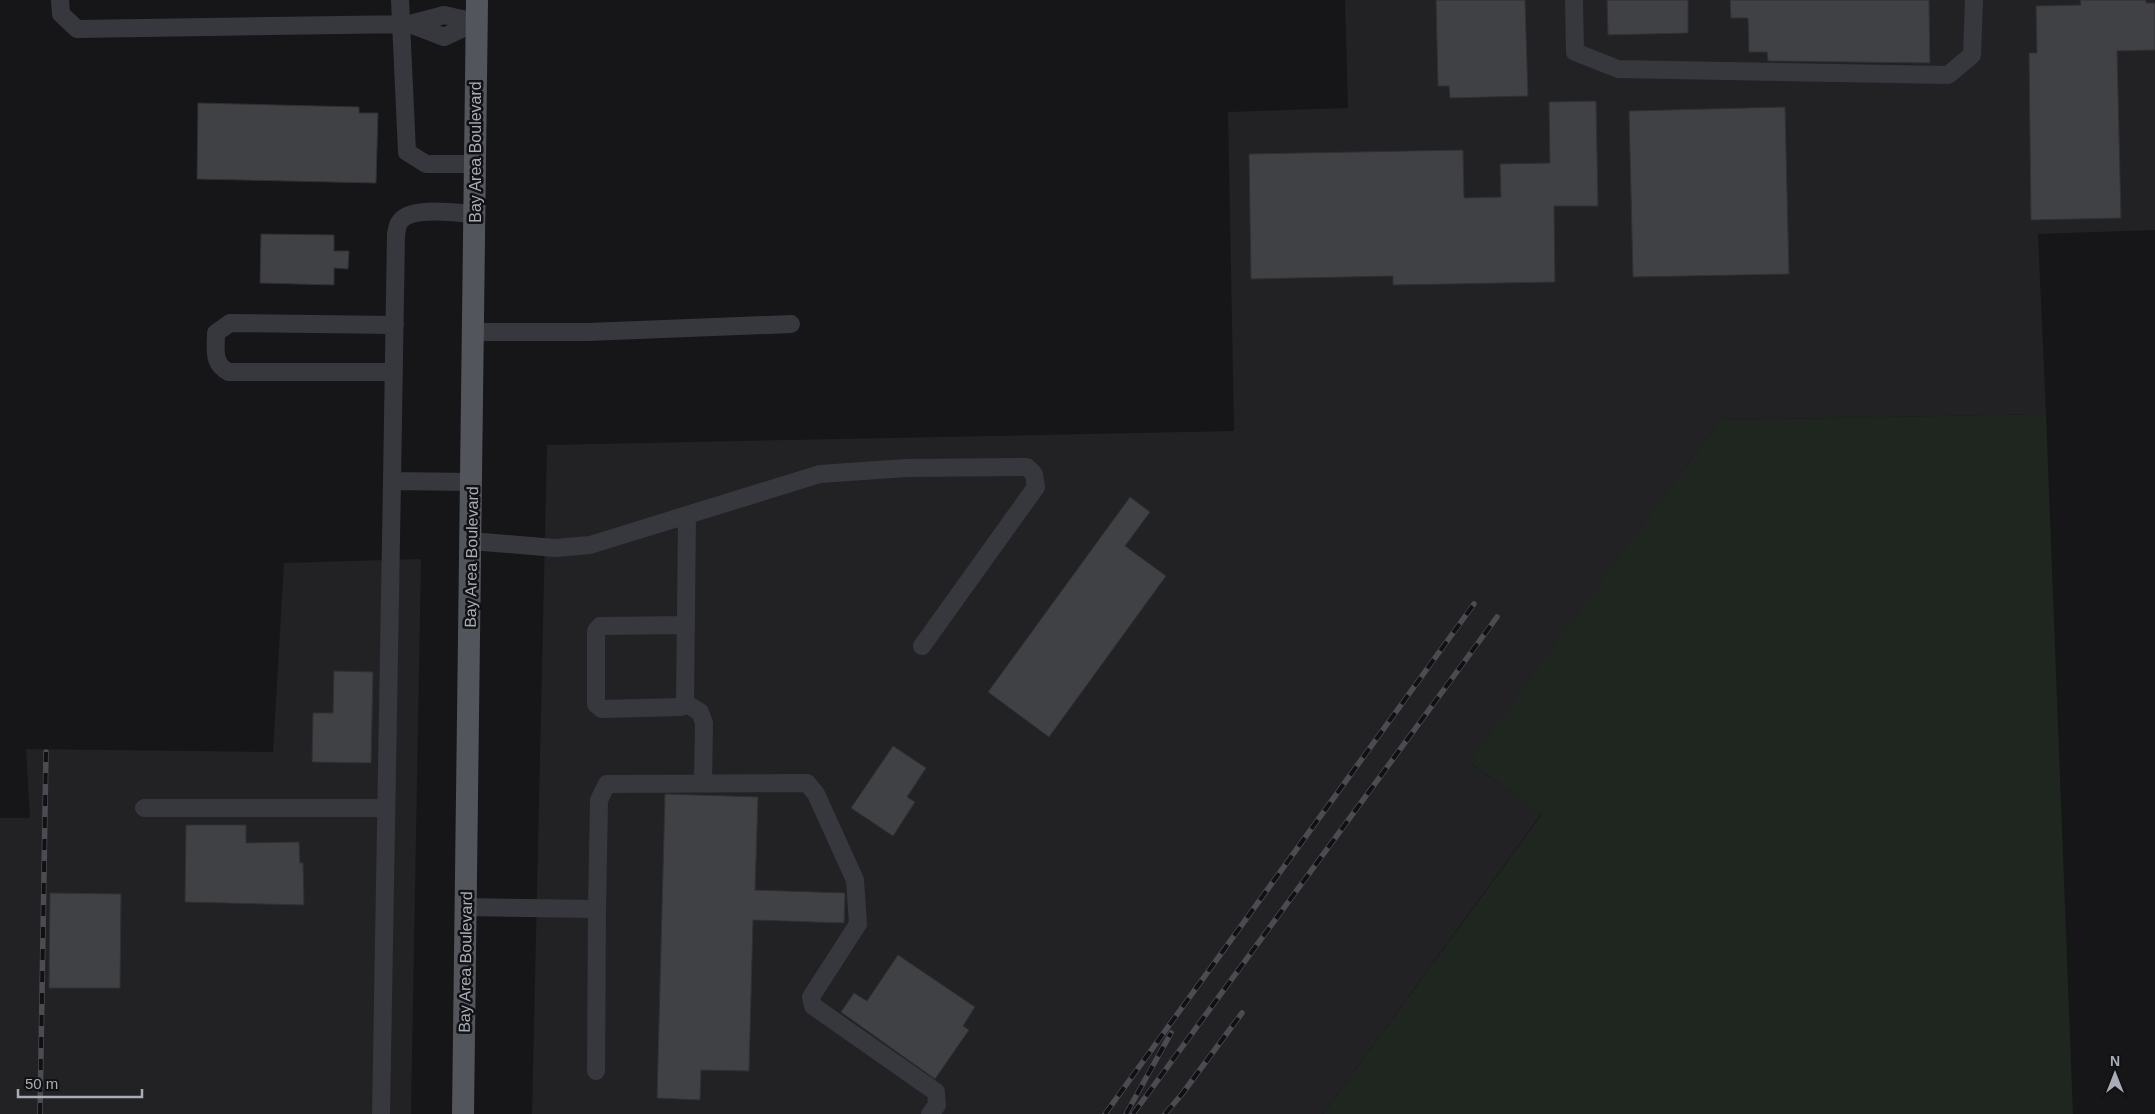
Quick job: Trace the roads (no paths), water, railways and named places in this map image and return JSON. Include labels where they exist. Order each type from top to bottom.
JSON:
[{"type":"main road","name":"Bay Area Boulevard","points":[[463,1114],[472,482],[476,11]]},
{"type":"lane","points":[[60,0],[61,14],[77,29],[406,24],[476,11]]},
{"type":"lane","points":[[400,0],[406,24],[407,152],[426,164],[475,164]]},
{"type":"lane","points":[[1574,0],[1575,52],[1618,70],[1948,75],[1972,55],[1974,0]]},
{"type":"lane","points":[[381,1114],[396,234],[399,223],[405,217],[423,212],[474,214]]},
{"type":"lane","points":[[394,372],[229,372],[222,369],[216,361],[216,333],[230,323],[395,325]]},
{"type":"lane","points":[[473,332],[588,332],[791,324]]},
{"type":"lane","points":[[471,541],[556,548],[590,545],[820,474],[906,468],[1027,467],[1034,474],[1036,487],[922,646]]},
{"type":"lane","points":[[392,481],[472,482]]},
{"type":"lane","points":[[686,515],[686,625],[685,703],[681,707],[602,709],[596,704],[596,631],[600,626],[686,625]]},
{"type":"lane","points":[[685,703],[700,712],[704,723],[703,784]]},
{"type":"lane","points":[[596,1071],[599,800],[608,784],[807,783],[816,794],[855,880],[858,924],[811,997],[813,1006],[936,1092],[936,1105],[930,1114]]},
{"type":"lane","points":[[144,808],[386,808]]},
{"type":"lane","points":[[466,907],[597,909]]},
{"type":"railway","points":[[1105,1114],[1474,604]]},
{"type":"railway","points":[[1133,1114],[1497,617]]},
{"type":"railway","points":[[40,1114],[46,752]]},
{"type":"railway","points":[[1165,1114],[1242,1013]]},
{"type":"railway","points":[[1126,1114],[1171,1033]]}]
